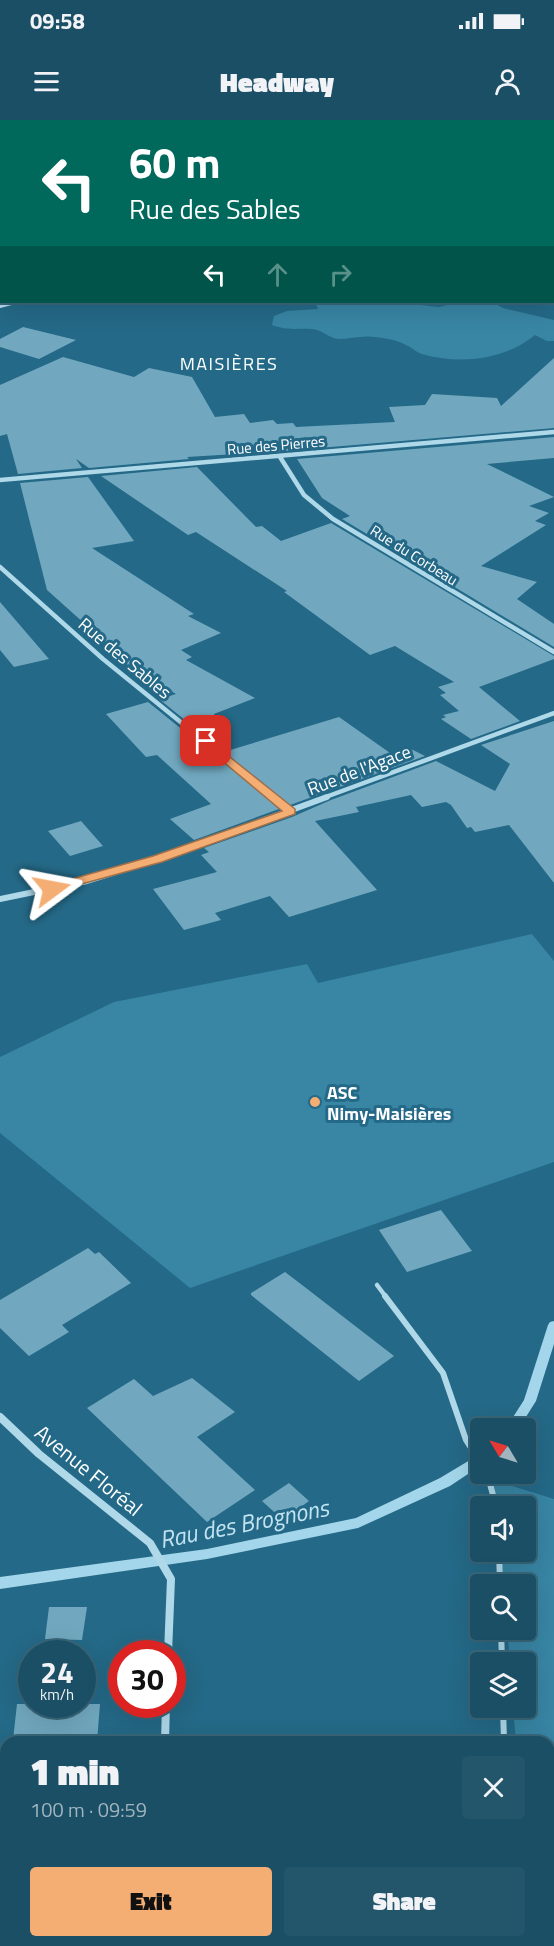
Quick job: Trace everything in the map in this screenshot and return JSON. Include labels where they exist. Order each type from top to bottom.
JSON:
[{"type":"street","name":"Rue des Pierres","points":[[0,480],[554,432]]},
{"type":"street","name":"Rue du Corbeau","points":[[280,457],[304,495],[333,519],[554,652]]},
{"type":"street","name":"Rue des Sables","points":[[0,567],[103,659],[291,812]]},
{"type":"street","name":"Rue de l'Agace","points":[[0,899],[97,878],[158,859],[291,812],[554,713]]},
{"type":"street","name":"Avenue Floréal","points":[[0,1417],[39,1454],[150,1543],[171,1579],[169,1640]]},
{"type":"street","points":[[165,1736],[166,1718]]},
{"type":"lane","points":[[377,1285],[443,1373],[470,1446]]},
{"type":"lane","points":[[503,1718],[504,1736]]},
{"type":"shaded area","points":[[315,303],[417,303],[439,307],[456,303],[494,303],[503,308],[554,320],[554,341],[547,341],[535,335],[510,350],[496,355],[451,359],[422,354],[402,343],[387,339],[366,336],[338,339],[315,329],[288,329],[272,325],[274,316],[287,311],[318,309]]},
{"type":"shaded area","name":"ASC Nimy-Maisières","points":[[532,934],[554,961],[554,1162],[190,1288],[0,1133],[0,1057],[114,1002],[307,964],[318,983]]},
{"type":"shaded area","points":[[491,1484],[506,1484],[554,1499],[554,1736],[516,1736],[514,1718],[536,1718],[536,1652],[509,1652],[508,1640],[536,1640],[536,1574],[502,1574],[502,1562],[536,1562],[536,1496],[494,1496]]},
{"type":"building","points":[[23,327],[76,340],[39,359],[0,347],[0,339]]},
{"type":"building","points":[[63,357],[134,377],[149,368],[192,377],[215,417],[244,414],[250,423],[273,420],[277,424],[293,423],[296,427],[395,422],[389,407],[425,405],[432,394],[497,398],[501,406],[554,358],[554,428],[187,457],[189,459],[89,468],[76,459],[82,468],[18,474],[7,434],[0,436],[0,385]]},
{"type":"building","points":[[554,437],[554,458],[487,464],[554,497],[529,506],[549,513],[535,521],[546,525],[481,566],[537,582],[517,599],[554,624],[554,647],[342,519],[350,516],[322,498],[297,459]]},
{"type":"building","points":[[197,467],[256,527],[262,526],[281,541],[331,523],[554,656],[554,659],[479,687],[520,721],[471,739],[441,719],[446,717],[443,715],[459,711],[440,695],[446,693],[438,687],[454,682],[395,646],[370,655],[284,592],[287,591],[196,532],[188,535],[101,476]]},
{"type":"building","points":[[88,477],[134,541],[92,548],[194,614],[188,616],[221,633],[181,650],[192,657],[186,660],[255,698],[214,714],[227,751],[339,717],[400,760],[409,748],[425,756],[290,805],[159,699],[176,694],[118,660],[123,658],[47,590],[20,483]]},
{"type":"building","points":[[0,602],[49,659],[14,667],[0,650]]},
{"type":"building","points":[[148,702],[279,809],[194,840],[170,819],[211,804],[157,755],[146,757],[106,714]]},
{"type":"building","points":[[554,721],[554,883],[509,825],[475,832],[471,827],[467,828],[451,805],[446,802],[422,807],[411,795],[356,807],[359,812],[315,821],[377,890],[289,917],[270,896],[215,913],[221,920],[184,930],[153,889],[217,872],[201,855],[209,852],[204,848],[292,817],[436,761],[495,791],[510,764],[481,745]]},
{"type":"building","points":[[81,821],[103,846],[70,856],[48,831]]},
{"type":"building","points":[[441,1210],[472,1251],[407,1272],[379,1230]]},
{"type":"building","points":[[88,1248],[95,1254],[99,1252],[131,1283],[62,1325],[69,1332],[29,1356],[0,1328],[0,1300]]},
{"type":"building","points":[[285,1272],[394,1356],[359,1381],[251,1295]]},
{"type":"building","points":[[192,1378],[235,1412],[197,1437],[255,1490],[207,1522],[87,1408],[134,1379],[153,1396]]},
{"type":"building","points":[[289,1483],[309,1501],[283,1520],[262,1501]]},
{"type":"building","points":[[49,1607],[87,1607],[82,1640],[45,1639]]},
{"type":"building","points":[[17,1704],[18,1718],[96,1718],[96,1704],[100,1704],[97,1736],[13,1736]]},
{"type":"waterway","name":"Rau des Brognons","points":[[519,1418],[530,1401],[554,1325]]},
{"type":"waterway","name":"Rau des Brognons","points":[[0,1583],[207,1554],[358,1523],[445,1482],[470,1466]]},
{"type":"place","name":"ASC Nimy-Maisières","points":[[315,1102]]},
{"type":"district","name":"MAISIÈRES","points":[[229,363]]},
{"type":"route","points":[[52,889],[158,859],[291,812],[206,741]]}]
